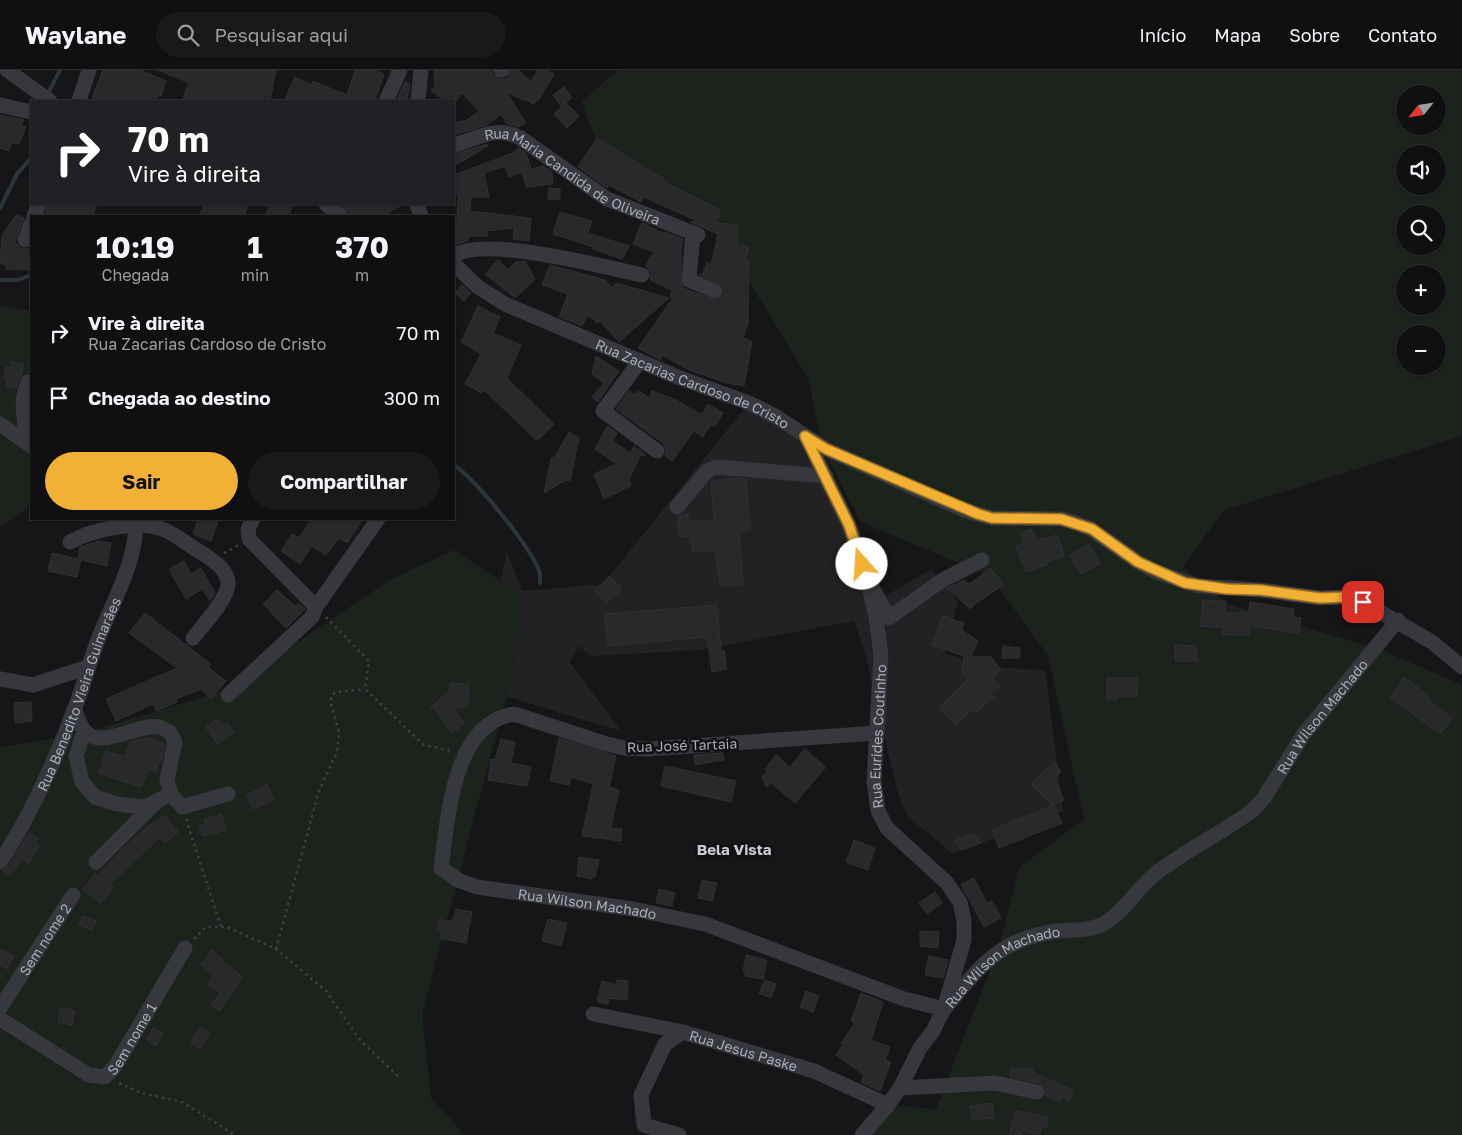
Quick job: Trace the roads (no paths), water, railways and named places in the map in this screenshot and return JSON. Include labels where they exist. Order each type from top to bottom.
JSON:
[{"type":"street","points":[[7,70],[44,98]]},
{"type":"street","points":[[79,100],[89,70]]},
{"type":"street","points":[[386,100],[400,70]]},
{"type":"street","points":[[418,100],[421,70]]},
{"type":"street","points":[[0,105],[30,112]]},
{"type":"street","name":"Rua Maria Candida de Oliveira","points":[[455,145],[491,132],[506,132],[520,137],[607,199],[696,234],[689,280],[715,291]]},
{"type":"street","points":[[25,240],[30,227]]},
{"type":"street","points":[[455,256],[474,248],[515,251],[642,275]]},
{"type":"street","name":"Rua Zacarias Cardoso de Cristo","points":[[455,265],[478,287],[505,304],[640,361],[750,402],[826,449],[964,510],[992,518],[1061,519],[1092,529],[1138,562],[1185,583],[1320,598],[1346,597],[1363,602],[1398,620],[1432,642],[1462,667]]},
{"type":"street","points":[[640,361],[603,411],[657,451]]},
{"type":"street","points":[[28,382],[22,395],[22,406],[29,445]]},
{"type":"street","points":[[0,424],[29,445]]},
{"type":"street","points":[[805,436],[849,525],[867,578],[889,618],[941,581],[982,560]]},
{"type":"street","points":[[677,507],[707,471],[716,467],[826,476]]},
{"type":"street","points":[[252,520],[248,529],[249,539],[316,607]]},
{"type":"street","points":[[228,695],[312,618],[316,607],[377,520]]},
{"type":"street","points":[[70,542],[101,528],[136,523],[165,530],[212,560],[225,572],[228,584],[224,596],[193,638]]},
{"type":"street","name":"Rua Benedito Vieira Guimarães","points":[[0,862],[38,799],[130,563],[136,523]]},
{"type":"street","name":"Rua Eurides Coutinho","points":[[862,1135],[888,1106],[900,1088],[920,1048],[933,1032],[944,1009],[964,940],[964,920],[960,902],[946,882],[914,855],[888,828],[878,811],[874,781],[881,655],[876,617],[867,578]]},
{"type":"street","name":"Rua Wilson Machado","points":[[441,868],[458,880],[477,887],[633,909],[705,924],[904,998],[944,1009],[990,956],[1030,936],[1052,931],[1092,929],[1105,923],[1165,866],[1253,810],[1264,798],[1303,735],[1398,620]]},
{"type":"street","points":[[0,679],[33,685],[88,667]]},
{"type":"street","points":[[74,709],[84,731],[94,737],[108,737],[137,729],[158,727],[170,732],[175,742],[167,780],[171,794],[182,807],[228,794]]},
{"type":"street","name":"Rua José Tartaia","points":[[441,868],[450,798],[468,747],[493,721],[502,716],[514,714],[624,748],[656,748],[876,733]]},
{"type":"street","points":[[84,731],[76,756],[82,782],[95,797],[117,804],[145,807],[171,794]]},
{"type":"street","points":[[96,862],[157,802]]},
{"type":"street","name":"Sem nome 2","points":[[0,1008],[73,895]]},
{"type":"street","name":"Sem nome 1","points":[[0,1019],[90,1075],[105,1076],[116,1065],[185,948]]},
{"type":"street","name":"Rua Jesus Paske","points":[[593,1014],[683,1032],[814,1071],[888,1106]]},
{"type":"street","points":[[679,1135],[644,1125],[641,1095],[665,1044],[683,1032]]},
{"type":"street","points":[[900,1088],[995,1083],[1037,1092]]},
{"type":"waterway","points":[[47,95],[60,70]]},
{"type":"waterway","points":[[0,208],[17,174],[30,159]]},
{"type":"waterway","points":[[0,280],[18,280],[30,275]]},
{"type":"waterway","points":[[455,466],[475,484],[514,530],[540,572],[540,583]]},
{"type":"district","name":"Bela Vista","points":[[734,849]]}]
